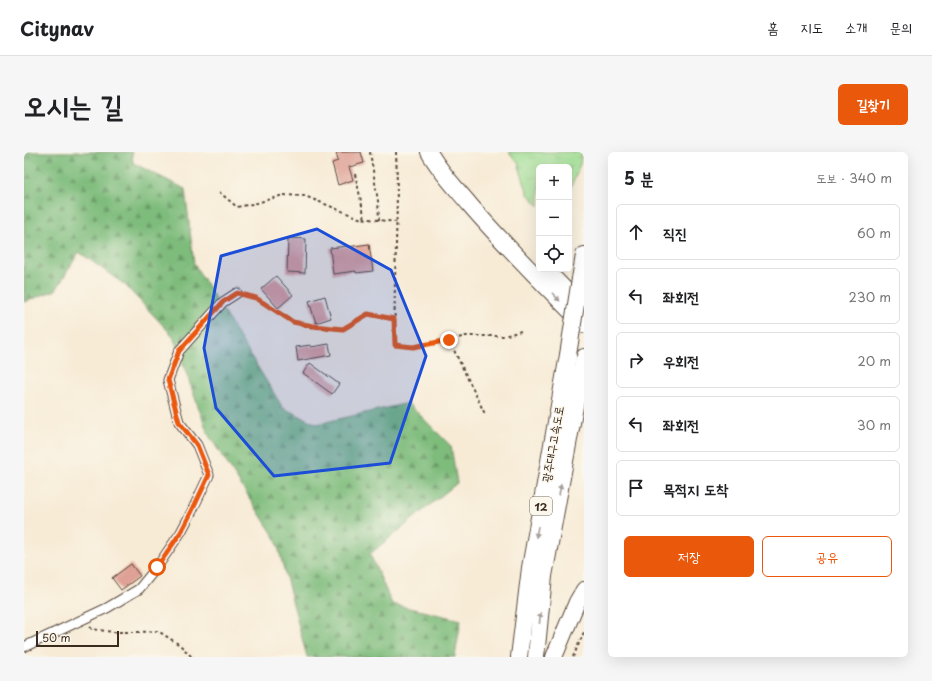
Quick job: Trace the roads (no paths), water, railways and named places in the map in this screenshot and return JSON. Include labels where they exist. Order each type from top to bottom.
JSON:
[{"type":"highway","points":[[429,152],[450,182],[486,224],[584,325]]},
{"type":"highway","points":[[440,152],[461,181],[536,260]]},
{"type":"highway","name":"광주대구고속도로","points":[[519,657],[530,568],[568,355],[584,255]]},
{"type":"highway","points":[[548,272],[584,309]]},
{"type":"highway","name":"광주대구고속도로","points":[[536,657],[544,576],[584,359]]},
{"type":"highway","points":[[554,657],[577,602],[584,590]]},
{"type":"street","points":[[24,647],[107,608],[139,589],[157,567],[181,532],[209,475],[197,445],[179,422],[168,380],[179,351],[223,302],[237,293]]}]
